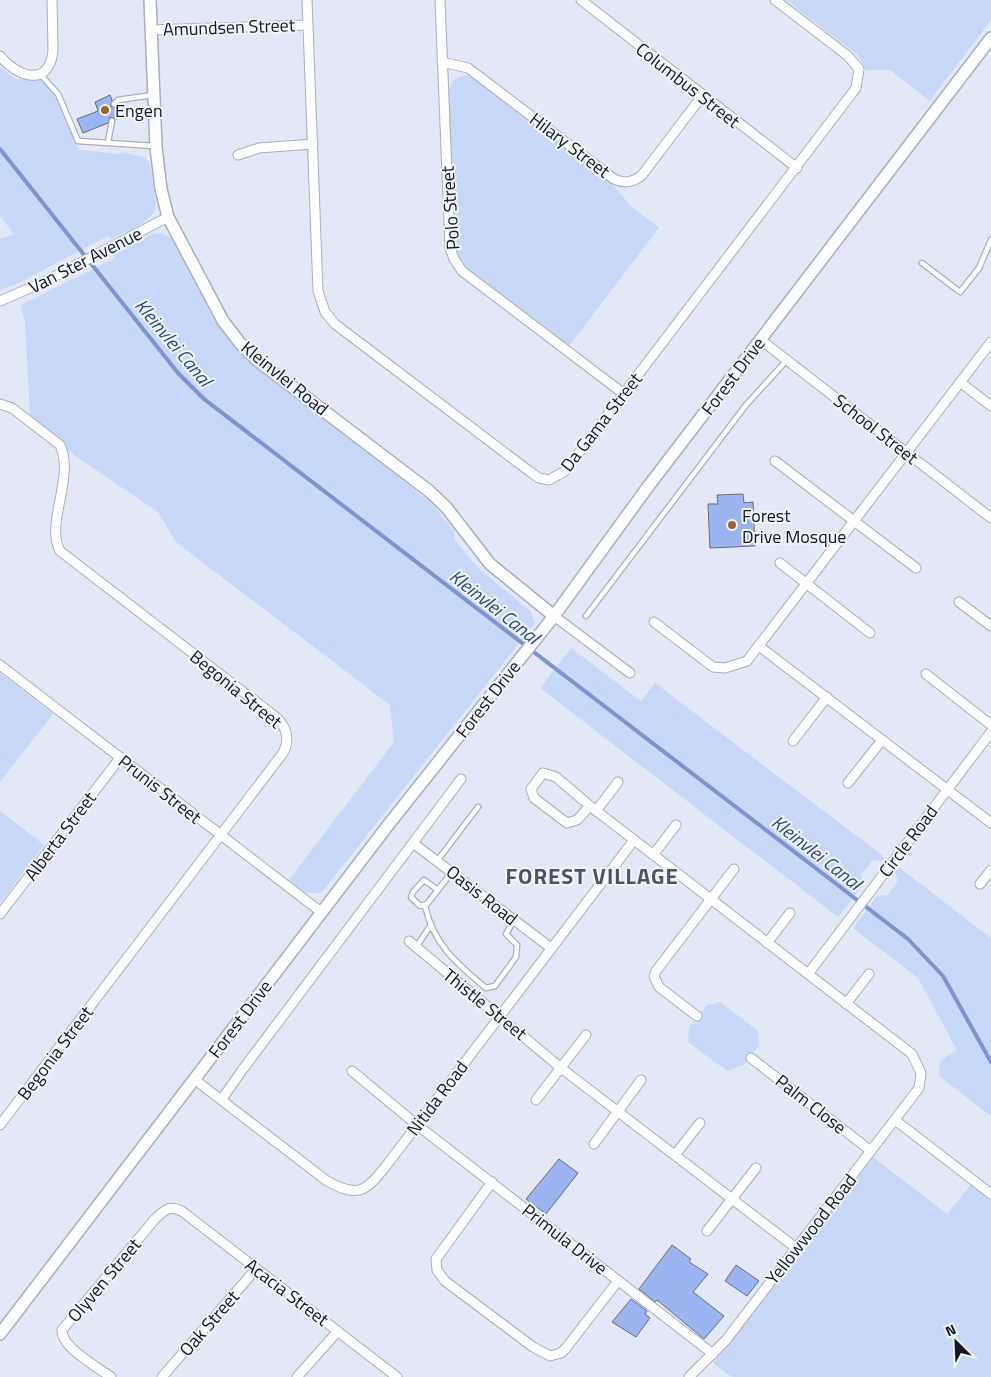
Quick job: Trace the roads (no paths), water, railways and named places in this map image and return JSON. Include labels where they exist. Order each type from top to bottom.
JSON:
[{"type":"street","points":[[0,56],[16,72],[31,76],[46,69],[52,59],[52,0]]},
{"type":"street","name":"Kleinvlei Road","points":[[150,0],[156,146],[161,190],[168,217],[223,321],[240,343],[257,360],[429,491],[446,507],[490,564],[554,616]]},
{"type":"street","name":"Da Gama Street","points":[[307,0],[318,291],[324,312],[335,324],[529,471],[544,479],[557,477],[565,471],[856,88],[859,69],[848,56],[775,0]]},
{"type":"street","name":"Polo Street","points":[[440,0],[450,248],[454,260],[462,271],[624,394]]},
{"type":"street","name":"Columbus Street","points":[[581,0],[797,168]]},
{"type":"street","name":"Amundsen Street","points":[[151,30],[308,25]]},
{"type":"street","name":"Forest Drive","points":[[0,1334],[321,912],[554,616],[991,38]]},
{"type":"street","name":"Hilary Street","points":[[442,62],[468,68],[614,179],[624,182],[634,181],[642,175],[702,96]]},
{"type":"street","points":[[238,156],[259,148],[313,144]]},
{"type":"street","name":"Van Ster Avenue","points":[[0,301],[27,291],[168,217]]},
{"type":"street","name":"School Street","points":[[761,340],[991,518]]},
{"type":"street","points":[[654,622],[713,667],[719,668],[742,664],[760,646],[991,342]]},
{"type":"street","points":[[960,382],[991,406]]},
{"type":"street","name":"Begonia Street","points":[[0,404],[12,408],[60,445],[63,450],[64,469],[56,535],[60,551],[277,718],[285,728],[288,739],[283,753],[0,1125]]},
{"type":"street","points":[[775,461],[916,568]]},
{"type":"street","points":[[780,563],[870,633]]},
{"type":"street","points":[[959,602],[991,626]]},
{"type":"street","points":[[554,616],[630,673]]},
{"type":"street","points":[[760,646],[991,823]]},
{"type":"street","name":"Prunis Street","points":[[0,665],[321,912]]},
{"type":"street","points":[[926,674],[991,725]]},
{"type":"street","points":[[793,741],[827,697]]},
{"type":"street","name":"Circle Road","points":[[808,974],[991,732]]},
{"type":"street","points":[[848,782],[882,740]]},
{"type":"street","name":"Alberta Street","points":[[0,914],[120,758]]},
{"type":"street","points":[[618,782],[593,809],[577,820],[567,823],[534,798],[532,790],[541,775],[549,774],[556,777],[593,809],[846,1004],[869,974]]},
{"type":"street","name":"Forest Drive","points":[[222,1099],[461,779]]},
{"type":"street","points":[[653,855],[676,825]]},
{"type":"street","name":"Nitida Road","points":[[194,1079],[327,1180],[342,1189],[355,1192],[365,1189],[375,1179],[634,840]]},
{"type":"street","name":"Oasis Road","points":[[413,842],[551,948]]},
{"type":"street","points":[[697,1016],[659,986],[654,976],[710,899],[734,870]]},
{"type":"street","points":[[980,884],[991,870]]},
{"type":"street","points":[[767,943],[790,913]]},
{"type":"street","name":"Thistle Street","points":[[412,944],[500,1014],[561,1068],[796,1248]]},
{"type":"street","name":"Yellowwood Road","points":[[689,1377],[713,1354],[919,1088],[921,1073],[912,1054],[846,1004]]},
{"type":"street","points":[[536,1100],[586,1035]]},
{"type":"street","name":"Palm Close","points":[[751,1058],[871,1150]]},
{"type":"street","name":"Primula Drive","points":[[352,1071],[416,1125],[713,1354]]},
{"type":"street","points":[[594,1144],[641,1080]]},
{"type":"street","points":[[895,1120],[991,1194]]},
{"type":"street","points":[[675,1155],[700,1123]]},
{"type":"street","points":[[707,1231],[756,1168]]},
{"type":"street","points":[[492,1182],[436,1259],[436,1270],[446,1282],[532,1347],[550,1356],[561,1353],[566,1348],[618,1281]]},
{"type":"street","name":"Olyven Street","points":[[111,1377],[68,1344],[64,1340],[62,1330],[155,1219],[167,1208],[177,1208]]},
{"type":"street","name":"Acacia Street","points":[[177,1208],[397,1377]]},
{"type":"street","name":"Oak Street","points":[[162,1377],[256,1269]]},
{"type":"street","points":[[297,1377],[338,1331]]},
{"type":"lane","points":[[39,73],[58,94],[78,141],[156,146]]},
{"type":"lane","points":[[114,104],[118,100],[155,95]]},
{"type":"lane","points":[[108,142],[112,121]]},
{"type":"lane","points":[[922,263],[960,292],[978,268],[991,240]]},
{"type":"lane","name":"Forest Drive","points":[[586,616],[746,405],[787,360]]},
{"type":"lane","points":[[437,861],[478,807]]},
{"type":"lane","points":[[425,906],[452,872]]},
{"type":"lane","points":[[425,906],[420,906],[412,900],[411,895],[413,892],[424,880],[438,890]]},
{"type":"lane","points":[[425,906],[431,926],[445,951],[486,988],[495,986],[516,957],[517,945],[506,934],[514,920]]},
{"type":"lane","points":[[412,944],[431,926]]},
{"type":"waterway","name":"Kleinvlei Canal","points":[[0,149],[178,373],[204,399],[908,939],[943,976],[991,1062]]},
{"type":"place","name":"Engen","points":[[105,110]]},
{"type":"place","name":"Forest Drive Mosque","points":[[732,525]]},
{"type":"district","name":"FOREST VILLAGE","points":[[592,876]]}]
